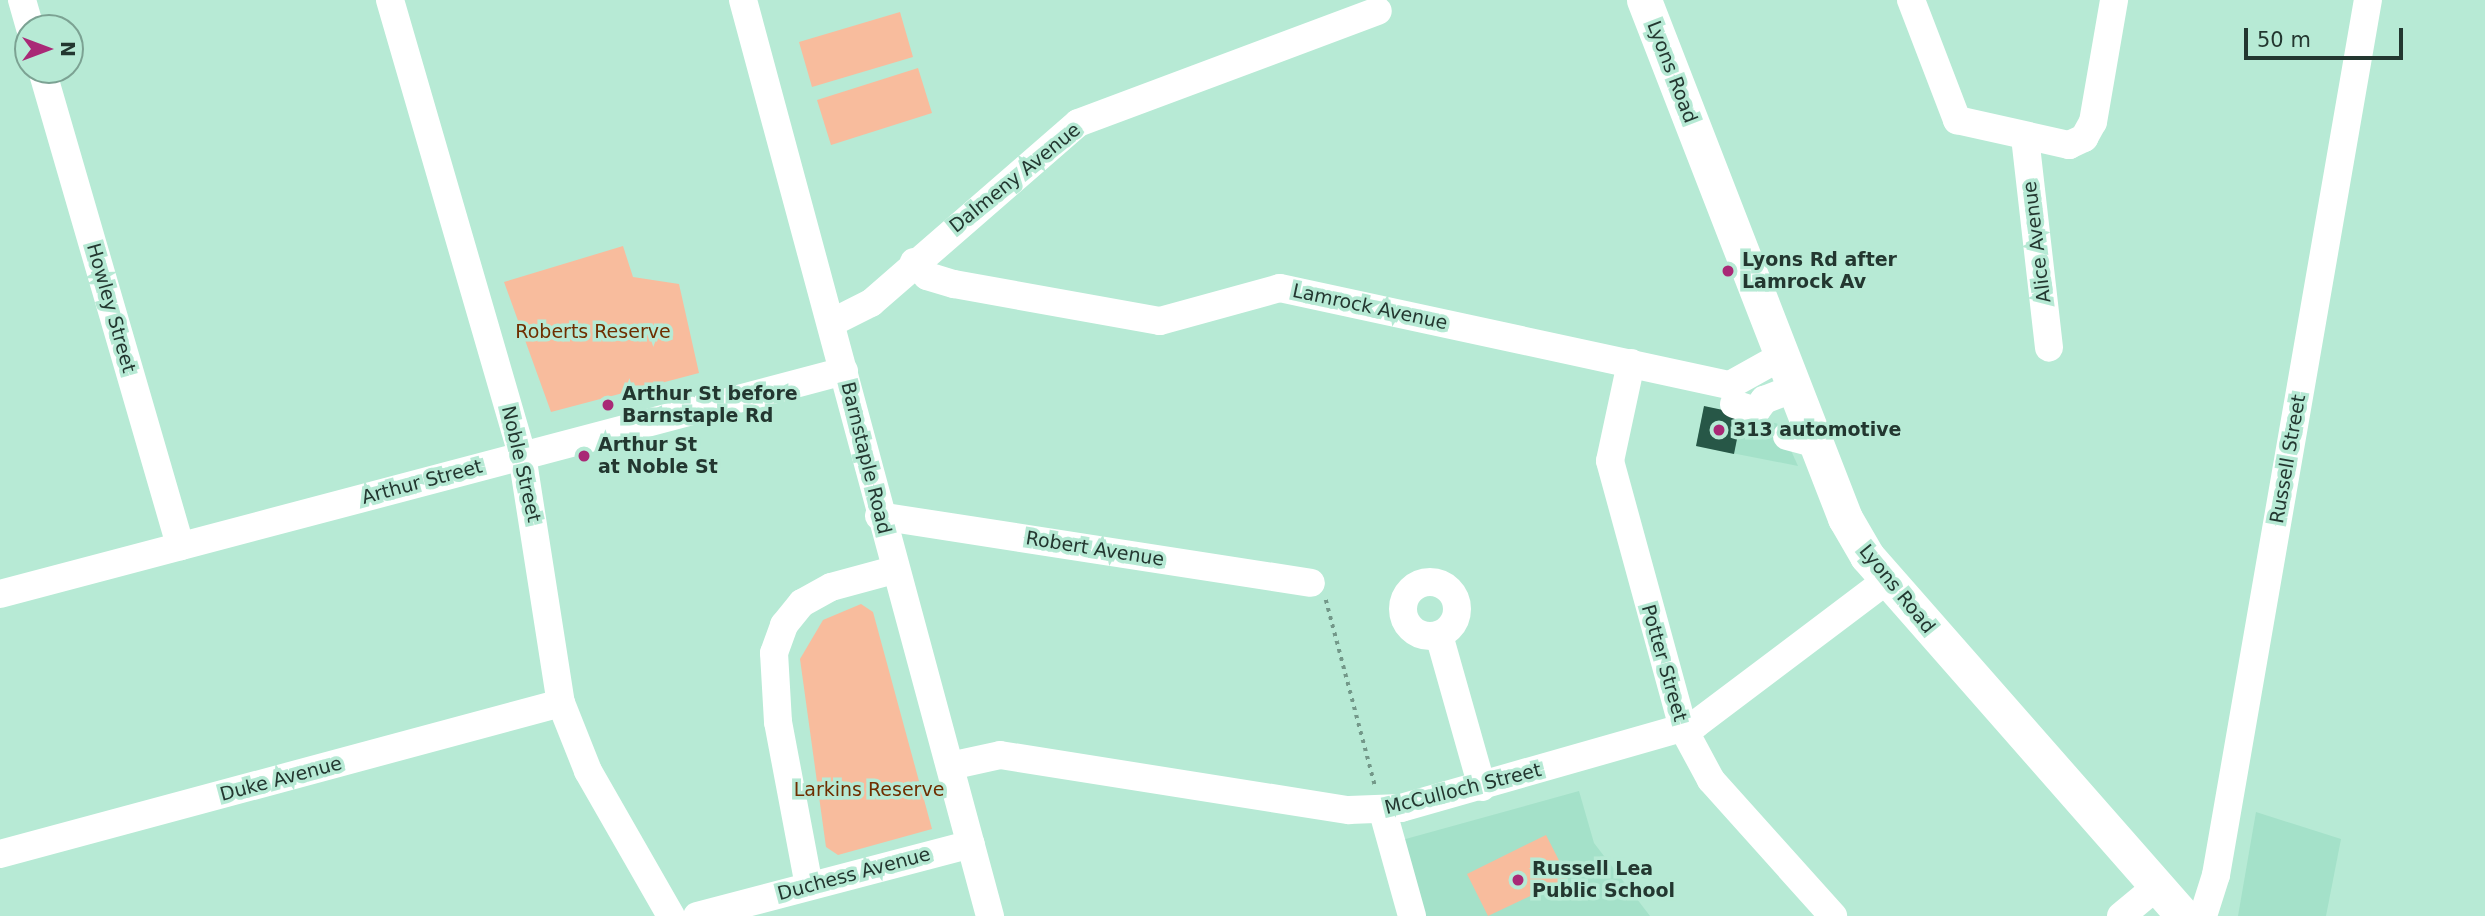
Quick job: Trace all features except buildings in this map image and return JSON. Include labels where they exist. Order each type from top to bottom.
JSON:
[{"type":"main road","name":"Lyons Road","points":[[1644,0],[1796,388],[1802,440],[1845,518],[1886,581],[2183,916]]},
{"type":"street","name":"Noble Street","points":[[390,0],[522,455],[561,704],[589,771],[671,916]]},
{"type":"street","name":"Barnstaple Road","points":[[743,0],[844,371],[879,516],[990,916]]},
{"type":"street","points":[[1911,0],[1957,120],[2068,145],[2084,138],[2114,0]]},
{"type":"street","name":"Russell Street","points":[[2203,916],[2216,875],[2368,0]]},
{"type":"street","name":"Dalmeny Avenue","points":[[831,323],[871,303],[914,262],[1078,123],[1378,11]]},
{"type":"street","name":"Howley Street","points":[[46,84],[180,546]]},
{"type":"street","name":"Alice Avenue","points":[[2025,137],[2049,348]]},
{"type":"street","name":"Lamrock Avenue","points":[[914,262],[927,276],[954,284],[1160,321],[1280,288],[1730,385],[1784,355]]},
{"type":"street","name":"Potter Street","points":[[1631,363],[1610,461],[1683,728],[1711,780],[1833,916]]},
{"type":"street","name":"Arthur Street","points":[[0,594],[844,371]]},
{"type":"street","points":[[1745,408],[1796,388]]},
{"type":"street","name":"Robert Avenue","points":[[879,516],[1311,583]]},
{"type":"street","points":[[809,886],[778,723],[774,653],[784,625],[802,603],[831,587],[894,570]]},
{"type":"street","name":"McCulloch Street","points":[[950,766],[1000,755],[1383,812],[1482,787],[1683,728],[1726,708],[1886,581]]},
{"type":"street","points":[[1439,635],[1482,787]]},
{"type":"street","name":"Duke Avenue","points":[[0,854],[561,704]]},
{"type":"street","points":[[1383,812],[1412,916]]},
{"type":"street","name":"Duchess Avenue","points":[[697,916],[971,844]]},
{"type":"street","points":[[2121,916],[2156,887]]},
{"type":"path","points":[[1311,583],[1324,595],[1383,812]]},
{"type":"shaded area","points":[[1704,406],[1779,424],[1798,466],[1696,446]]},
{"type":"shaded area","name":"Russell Lea Public School","points":[[1579,791],[1594,843],[1650,916],[1424,916],[1402,840]]},
{"type":"shaded area","points":[[2256,812],[2341,839],[2326,916],[2238,916]]},
{"type":"green space","points":[[900,12],[913,57],[812,87],[799,42]]},
{"type":"green space","points":[[918,68],[932,113],[831,145],[817,100]]},
{"type":"green space","name":"Roberts Reserve","points":[[623,246],[633,277],[679,284],[699,373],[551,412],[504,282]]},
{"type":"green space","name":"Larkins Reserve","points":[[861,604],[873,612],[932,829],[838,855],[826,847],[800,659],[823,620]]},
{"type":"green space","points":[[1546,835],[1568,878],[1488,916],[1467,874]]},
{"type":"place","name":"Lyons Rd after Lamrock Av","points":[[1728,271]]},
{"type":"place","name":"Arthur St before Barnstaple Rd","points":[[608,405]]},
{"type":"place","name":"313 automotive","points":[[1719,430]]},
{"type":"place","name":"Arthur St at Noble St","points":[[584,456]]},
{"type":"place","name":"Russell Lea Public School","points":[[1518,880]]}]
